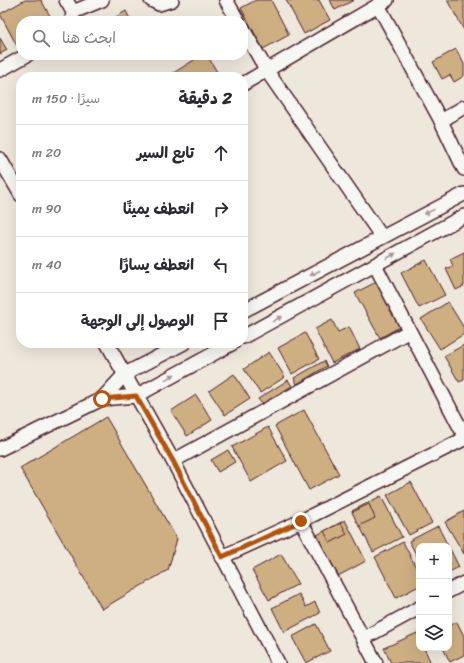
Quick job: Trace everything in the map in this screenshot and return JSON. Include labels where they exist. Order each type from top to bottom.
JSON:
[{"type":"street","points":[[66,0],[72,16]]},
{"type":"street","points":[[74,16],[102,0]]},
{"type":"street","points":[[151,0],[159,4],[172,0]]},
{"type":"street","points":[[226,0],[235,16]]},
{"type":"street","points":[[248,81],[382,3],[464,169]]},
{"type":"street","points":[[248,38],[267,71],[382,237]]},
{"type":"street","points":[[0,70],[19,60]]},
{"type":"street","points":[[441,121],[464,107]]},
{"type":"street","points":[[0,159],[16,186]]},
{"type":"street","points":[[248,308],[464,194]]},
{"type":"street","points":[[248,334],[464,216]]},
{"type":"street","points":[[375,265],[408,332],[464,434]]},
{"type":"street","points":[[173,461],[408,332]]},
{"type":"street","points":[[110,348],[126,374],[136,396],[173,461],[278,663]]},
{"type":"street","points":[[0,449],[102,399],[126,374],[175,348]]},
{"type":"street","points":[[102,399],[136,396],[224,348]]},
{"type":"street","points":[[222,557],[301,521],[464,439]]},
{"type":"street","points":[[301,521],[376,663]]},
{"type":"street","points":[[452,589],[464,583]]},
{"type":"street","points":[[364,638],[416,610]]},
{"type":"building","points":[[25,0],[41,0],[50,16],[16,16],[16,44],[0,14]]},
{"type":"building","points":[[256,0],[271,0],[289,35],[263,49],[248,21],[248,16],[245,16],[241,8]]},
{"type":"building","points":[[286,0],[319,0],[330,20],[304,34]]},
{"type":"building","points":[[330,0],[354,0],[335,10]]},
{"type":"building","points":[[447,0],[464,0],[464,30]]},
{"type":"building","points":[[126,11],[128,16],[118,16]]},
{"type":"building","points":[[0,38],[7,50],[0,54]]},
{"type":"building","points":[[456,49],[464,64],[464,76],[454,82],[450,75],[442,79],[433,62]]},
{"type":"building","points":[[194,60],[210,60],[217,72],[175,72]]},
{"type":"building","points":[[464,252],[464,286],[456,290],[446,269],[453,266],[450,259]]},
{"type":"building","points":[[426,260],[445,295],[419,308],[401,273]]},
{"type":"building","points":[[376,282],[401,326],[380,338],[355,293]]},
{"type":"building","points":[[448,302],[464,328],[464,334],[440,349],[421,319]]},
{"type":"building","points":[[332,320],[338,332],[349,327],[360,349],[332,363],[315,329]]},
{"type":"building","points":[[305,333],[319,359],[292,374],[278,348]]},
{"type":"building","points":[[464,345],[464,380],[459,382],[444,356]]},
{"type":"building","points":[[269,352],[285,377],[260,393],[244,369]]},
{"type":"building","points":[[324,361],[327,366],[297,384],[294,378]]},
{"type":"building","points":[[234,374],[250,399],[225,415],[209,391]]},
{"type":"building","points":[[288,380],[292,386],[262,404],[258,399]]},
{"type":"building","points":[[196,395],[212,420],[187,436],[171,411]]},
{"type":"building","points":[[304,410],[339,474],[309,490],[275,426]]},
{"type":"building","points":[[106,417],[177,539],[168,570],[102,609],[20,468]]},
{"type":"building","points":[[268,427],[287,461],[251,482],[232,447]]},
{"type":"building","points":[[228,450],[235,462],[218,472],[211,460]]},
{"type":"building","points":[[411,482],[432,523],[409,535],[387,495]]},
{"type":"building","points":[[381,496],[402,537],[373,552],[352,511]]},
{"type":"building","points":[[369,504],[375,518],[359,526],[352,512]]},
{"type":"building","points":[[464,511],[464,554],[445,522]]},
{"type":"building","points":[[345,520],[366,561],[338,576],[317,535]]},
{"type":"building","points":[[341,523],[347,534],[330,543],[324,531]]},
{"type":"building","points":[[438,526],[446,543],[416,543],[416,554],[409,541]]},
{"type":"building","points":[[403,542],[416,567],[416,588],[396,598],[375,557]]},
{"type":"building","points":[[452,553],[459,567],[452,570]]},
{"type":"building","points":[[281,554],[298,584],[269,600],[252,570]]},
{"type":"building","points":[[299,594],[306,607],[315,602],[320,613],[284,632],[272,608]]},
{"type":"building","points":[[457,622],[464,636],[464,655],[450,662],[444,651],[452,651],[452,624]]},
{"type":"building","points":[[316,624],[330,651],[306,663],[292,637]]},
{"type":"building","points":[[416,633],[416,651],[425,651],[431,663],[391,663],[384,648]]},
{"type":"route","points":[[102,399],[136,396],[173,461],[222,557],[301,521]]}]
